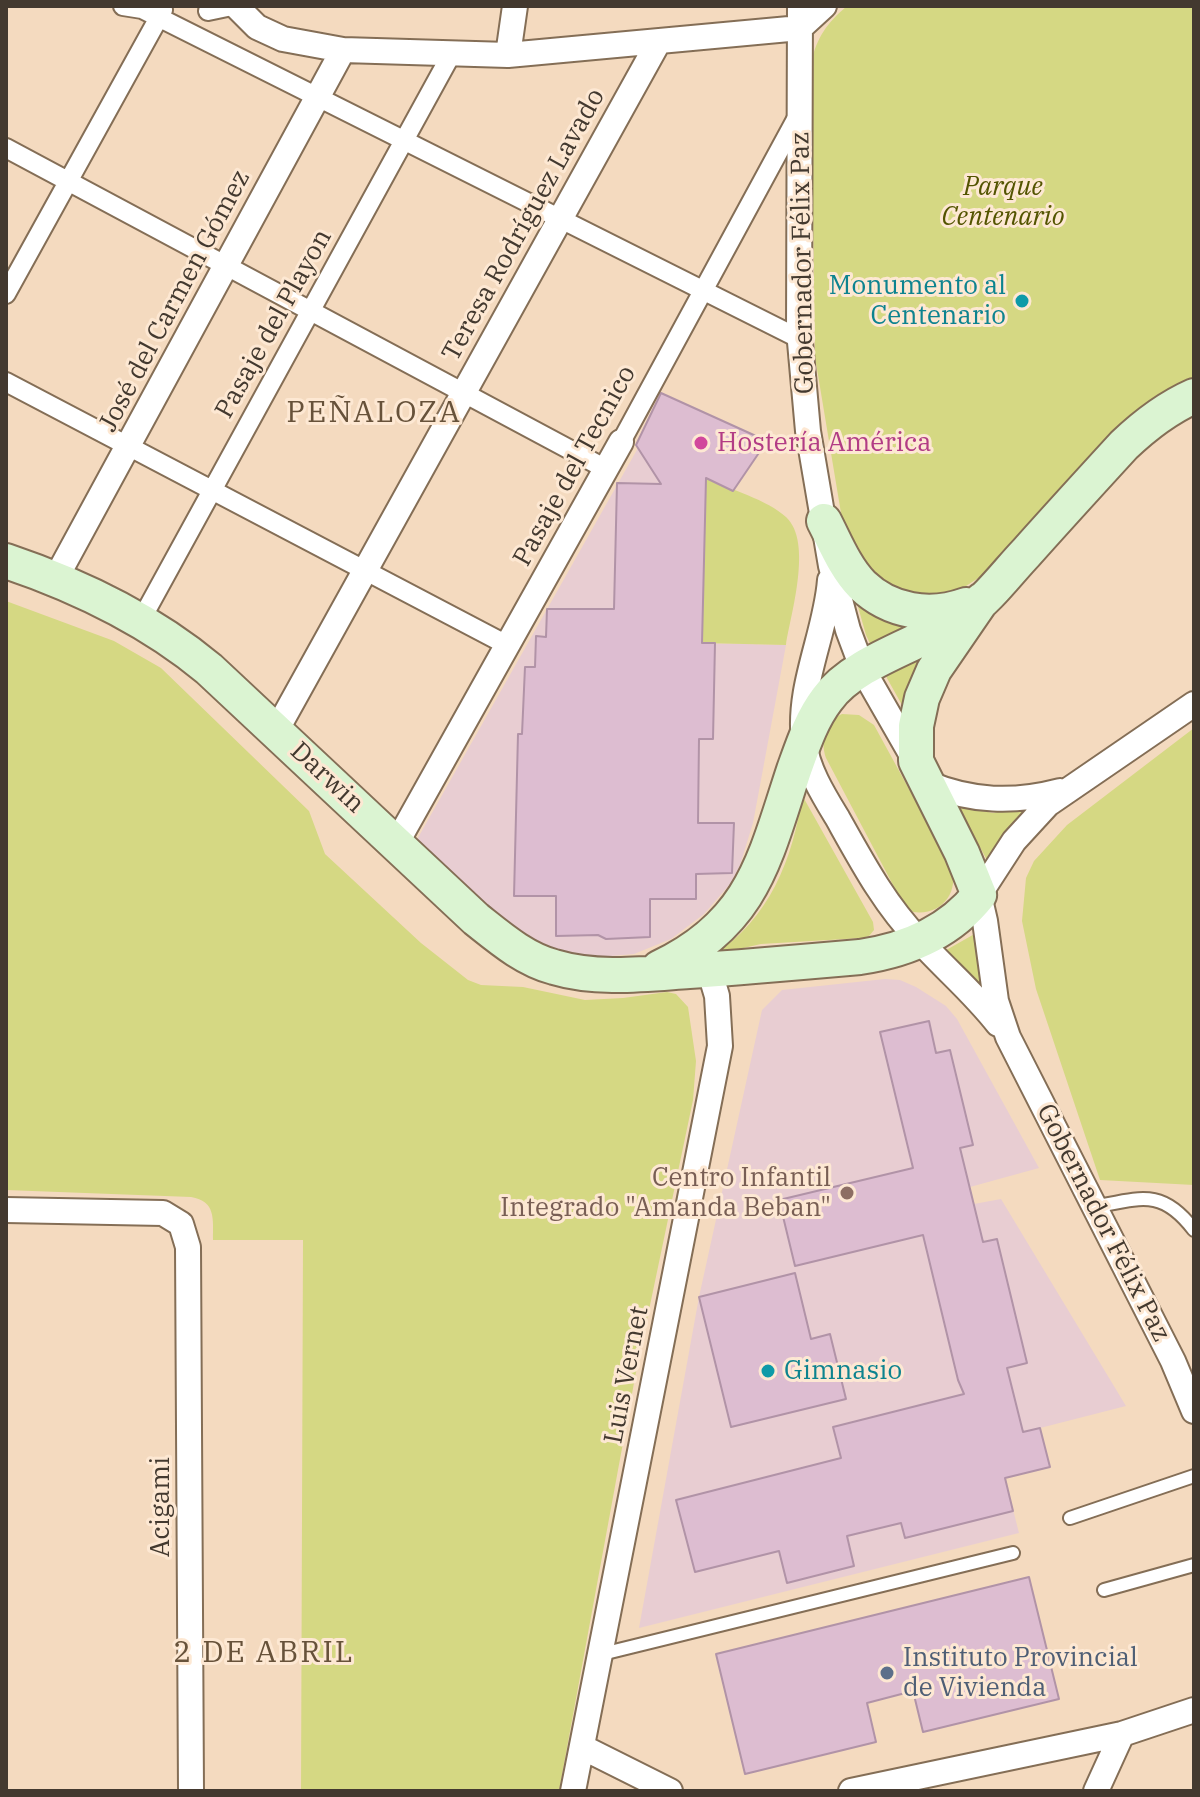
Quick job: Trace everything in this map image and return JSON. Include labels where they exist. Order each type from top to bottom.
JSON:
[{"type":"main road","points":[[804,742],[816,715],[842,682],[968,613],[1145,424],[1194,396]]},
{"type":"main road","points":[[824,521],[844,560],[861,584],[882,600],[906,610],[929,613],[982,600]]},
{"type":"main road","name":"Darwin","points":[[6,561],[56,578],[141,620],[181,646],[476,919],[532,959],[553,967],[584,973],[648,974],[888,953],[941,931],[963,915],[979,895]]},
{"type":"main road","points":[[922,772],[916,726],[922,698],[934,670],[982,600]]},
{"type":"main road","name":"Darwin","points":[[648,974],[689,954],[715,934],[739,907],[757,877],[776,829],[804,742]]},
{"type":"main road","name":"Gobernador Félix Paz","points":[[922,772],[979,895]]},
{"type":"street","points":[[123,6],[155,12],[317,97],[800,339]]},
{"type":"street","points":[[208,11],[234,6],[257,27],[283,39],[343,50],[508,55],[659,41],[800,17],[824,6]]},
{"type":"street","points":[[508,55],[515,6]]},
{"type":"street","points":[[6,294],[68,182],[155,12]]},
{"type":"street","name":"Gobernador Félix Paz","points":[[800,17],[800,339],[808,431],[831,566],[848,630],[863,670],[922,772]]},
{"type":"street","name":"Teresa Rodríguez Lavado","points":[[276,731],[659,41]]},
{"type":"street","name":"José del Carmen Gómez","points":[[56,578],[343,50]]},
{"type":"street","name":"Pasaje del Playon","points":[[141,620],[452,53]]},
{"type":"street","name":"Pasaje del Tecnico","points":[[396,844],[621,442],[800,113]]},
{"type":"street","points":[[6,148],[606,469]]},
{"type":"street","points":[[6,382],[507,645]]},
{"type":"street","name":"Gobernador Félix Paz","points":[[831,566],[825,615],[805,694],[804,742],[815,777],[890,906],[919,941],[963,982],[1008,1037]]},
{"type":"street","points":[[979,895],[1014,841],[1048,804],[1194,704]]},
{"type":"street","points":[[922,772],[947,792],[989,800],[1036,797],[1067,789]]},
{"type":"street","name":"Gobernador Félix Paz","points":[[979,895],[994,991],[1008,1037],[1094,1207],[1183,1361],[1194,1411]]},
{"type":"street","name":"Luis Vernet","points":[[573,1791],[720,1046],[717,996],[709,969]]},
{"type":"street","name":"Acigami","points":[[6,1210],[163,1213],[181,1224],[188,1247],[191,1791]]},
{"type":"street","points":[[851,1791],[1122,1734],[1194,1710]]},
{"type":"street","points":[[1096,1791],[1122,1734]]},
{"type":"street","points":[[582,1747],[670,1791]]},
{"type":"lane","points":[[1094,1207],[1146,1197],[1162,1201],[1180,1212],[1194,1230]]},
{"type":"lane","points":[[1070,1518],[1194,1476]]},
{"type":"lane","points":[[602,1654],[1013,1553]]},
{"type":"lane","points":[[1104,1590],[1194,1565]]},
{"type":"shaded area","points":[[638,448],[706,478],[702,643],[786,645],[753,823],[731,883],[704,914],[671,939],[634,954],[589,958],[547,948],[505,928],[415,843]]},
{"type":"shaded area","points":[[900,980],[916,987],[946,1006],[957,1019],[1039,1168],[970,1187],[974,1204],[1001,1199],[1126,1406],[1040,1428],[1050,1467],[1005,1478],[1019,1533],[639,1628],[699,1297],[762,1010],[782,990]]},
{"type":"green space","name":"Parque Centenario","points":[[847,6],[1194,6],[1194,380],[986,573],[966,586],[932,596],[914,596],[894,590],[863,565],[843,525],[815,357],[811,63],[824,31]]},
{"type":"green space","points":[[706,478],[769,505],[786,517],[794,528],[798,543],[798,578],[786,645],[702,643]]},
{"type":"green space","points":[[853,589],[921,619],[875,654],[866,635]]},
{"type":"green space","points":[[6,601],[114,641],[161,668],[309,811],[325,854],[421,943],[468,980],[481,985],[523,987],[585,1000],[667,992],[676,994],[688,1007],[696,1061],[693,1100],[636,1372],[559,1791],[301,1791],[303,1240],[213,1240],[213,1218],[209,1207],[205,1202],[191,1197],[6,1190]]},
{"type":"green space","points":[[949,635],[907,714],[883,671]]},
{"type":"green space","points":[[842,714],[859,715],[874,725],[951,866],[953,885],[950,893],[946,901],[932,910],[913,912],[902,902],[826,758],[825,732],[831,722]]},
{"type":"green space","points":[[1194,728],[1194,1185],[1100,1180],[1036,989],[1022,921],[1026,878],[1034,861],[1067,825]]},
{"type":"green space","points":[[802,795],[873,922],[874,930],[862,938],[761,944],[713,955],[749,925],[775,886],[792,842]]},
{"type":"green space","points":[[1039,801],[989,864],[958,806],[993,813]]},
{"type":"green space","points":[[978,932],[978,962],[987,998],[941,953]]},
{"type":"building","points":[[661,393],[767,441],[733,491],[706,478],[702,643],[715,643],[713,739],[699,739],[698,823],[734,823],[732,873],[696,874],[696,899],[650,899],[650,937],[606,939],[598,935],[556,936],[556,896],[514,896],[518,734],[522,734],[525,667],[535,667],[536,636],[546,637],[547,609],[614,609],[617,483],[661,484],[636,445]]},
{"type":"building","points":[[929,1021],[936,1053],[950,1050],[973,1145],[960,1148],[983,1242],[997,1239],[1027,1363],[1007,1368],[1023,1432],[1040,1428],[1050,1467],[1005,1478],[1013,1511],[905,1538],[901,1523],[847,1536],[854,1566],[787,1583],[779,1551],[695,1572],[676,1500],[841,1458],[833,1427],[964,1394],[923,1235],[795,1266],[779,1200],[913,1168],[880,1032]]},
{"type":"building","name":"Gimnasio","points":[[795,1273],[811,1339],[830,1334],[846,1399],[731,1427],[699,1297]]},
{"type":"building","name":"Instituto Provincial de Vivienda","points":[[1029,1577],[1059,1699],[923,1732],[913,1691],[867,1703],[876,1742],[745,1774],[716,1654]]},
{"type":"place","name":"Monumento al Centenario","points":[[1022,301]]},
{"type":"place","name":"Hostería América","points":[[701,443]]},
{"type":"place","name":"Centro Infantil Integrado \"Amanda Beban\"","points":[[847,1193]]},
{"type":"place","name":"Gimnasio","points":[[768,1371]]},
{"type":"place","name":"Instituto Provincial de Vivienda","points":[[887,1673]]},
{"type":"district","name":"PEÑALOZA","points":[[374,413]]},
{"type":"district","name":"2 DE ABRIL","points":[[264,1653]]}]
